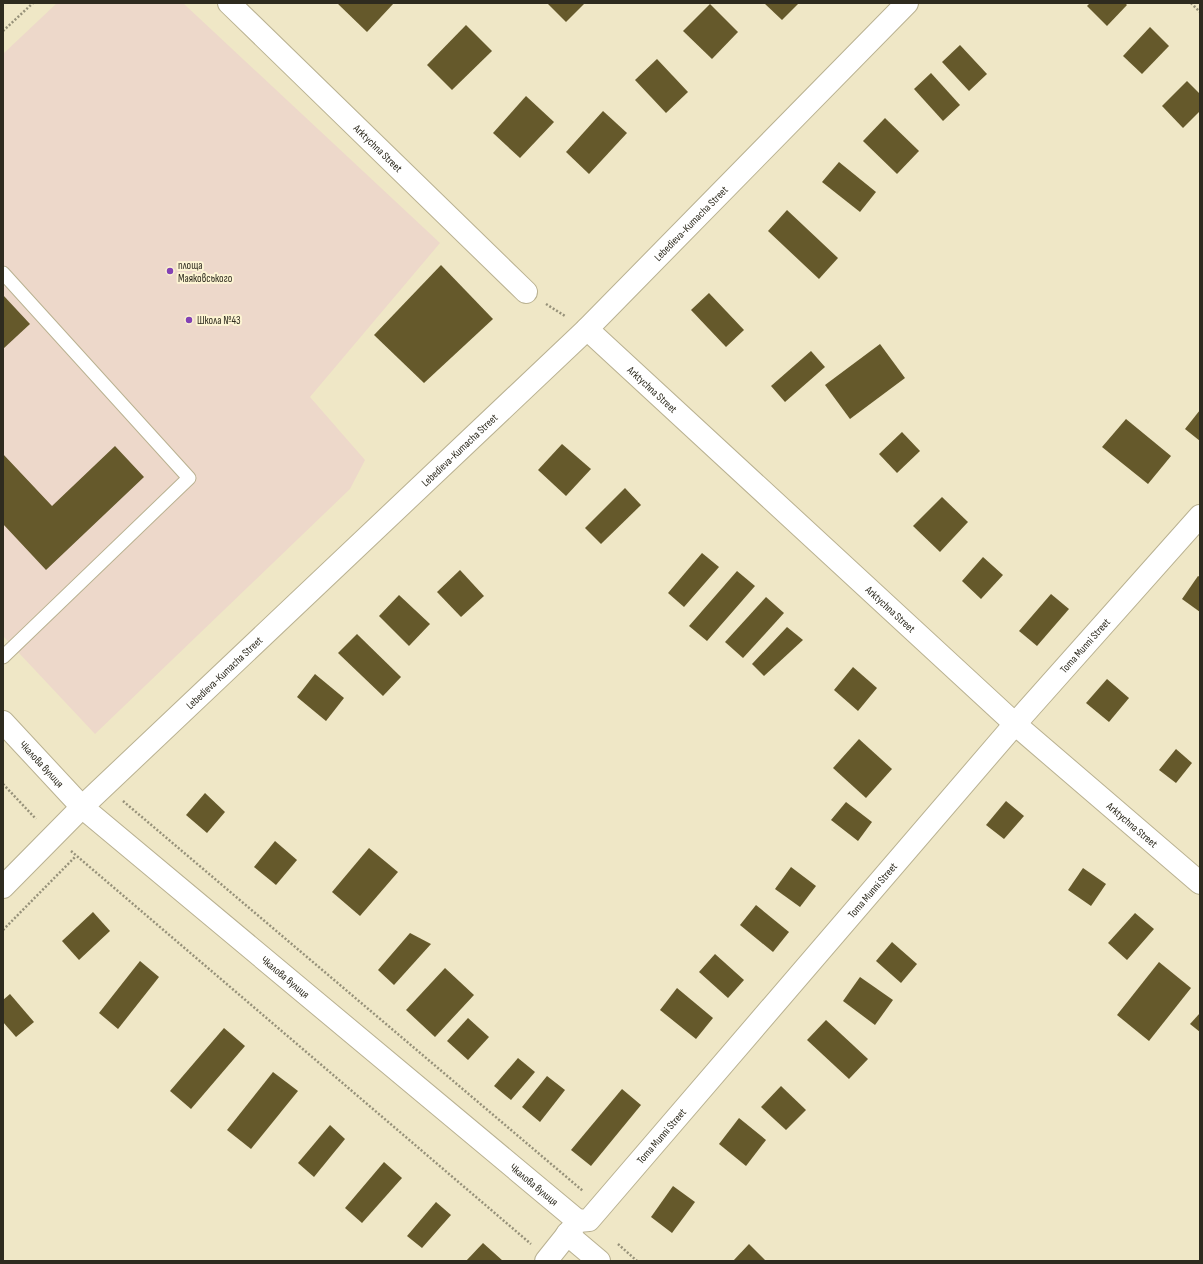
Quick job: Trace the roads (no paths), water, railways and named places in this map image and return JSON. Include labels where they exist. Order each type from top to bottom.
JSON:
[{"type":"street","name":"Arktychna Street","points":[[229,3],[526,292]]},
{"type":"street","name":"Lebedieva-Kumacha Street","points":[[3,888],[82,806],[587,329],[907,3]]},
{"type":"street","name":"Arktychna Street","points":[[587,329],[1015,724],[1200,883]]},
{"type":"street","name":"Toma Munni Street","points":[[547,1260],[573,1228],[589,1220],[1015,724],[1200,516]]},
{"type":"street","name":"Чкалова вулиця","points":[[3,722],[82,806],[573,1228],[599,1261]]},
{"type":"lane","points":[[3,273],[189,478],[3,657]]},
{"type":"place","name":"площа Маяковського","points":[[170,271]]},
{"type":"place","name":"Школа №43","points":[[189,320]]}]
